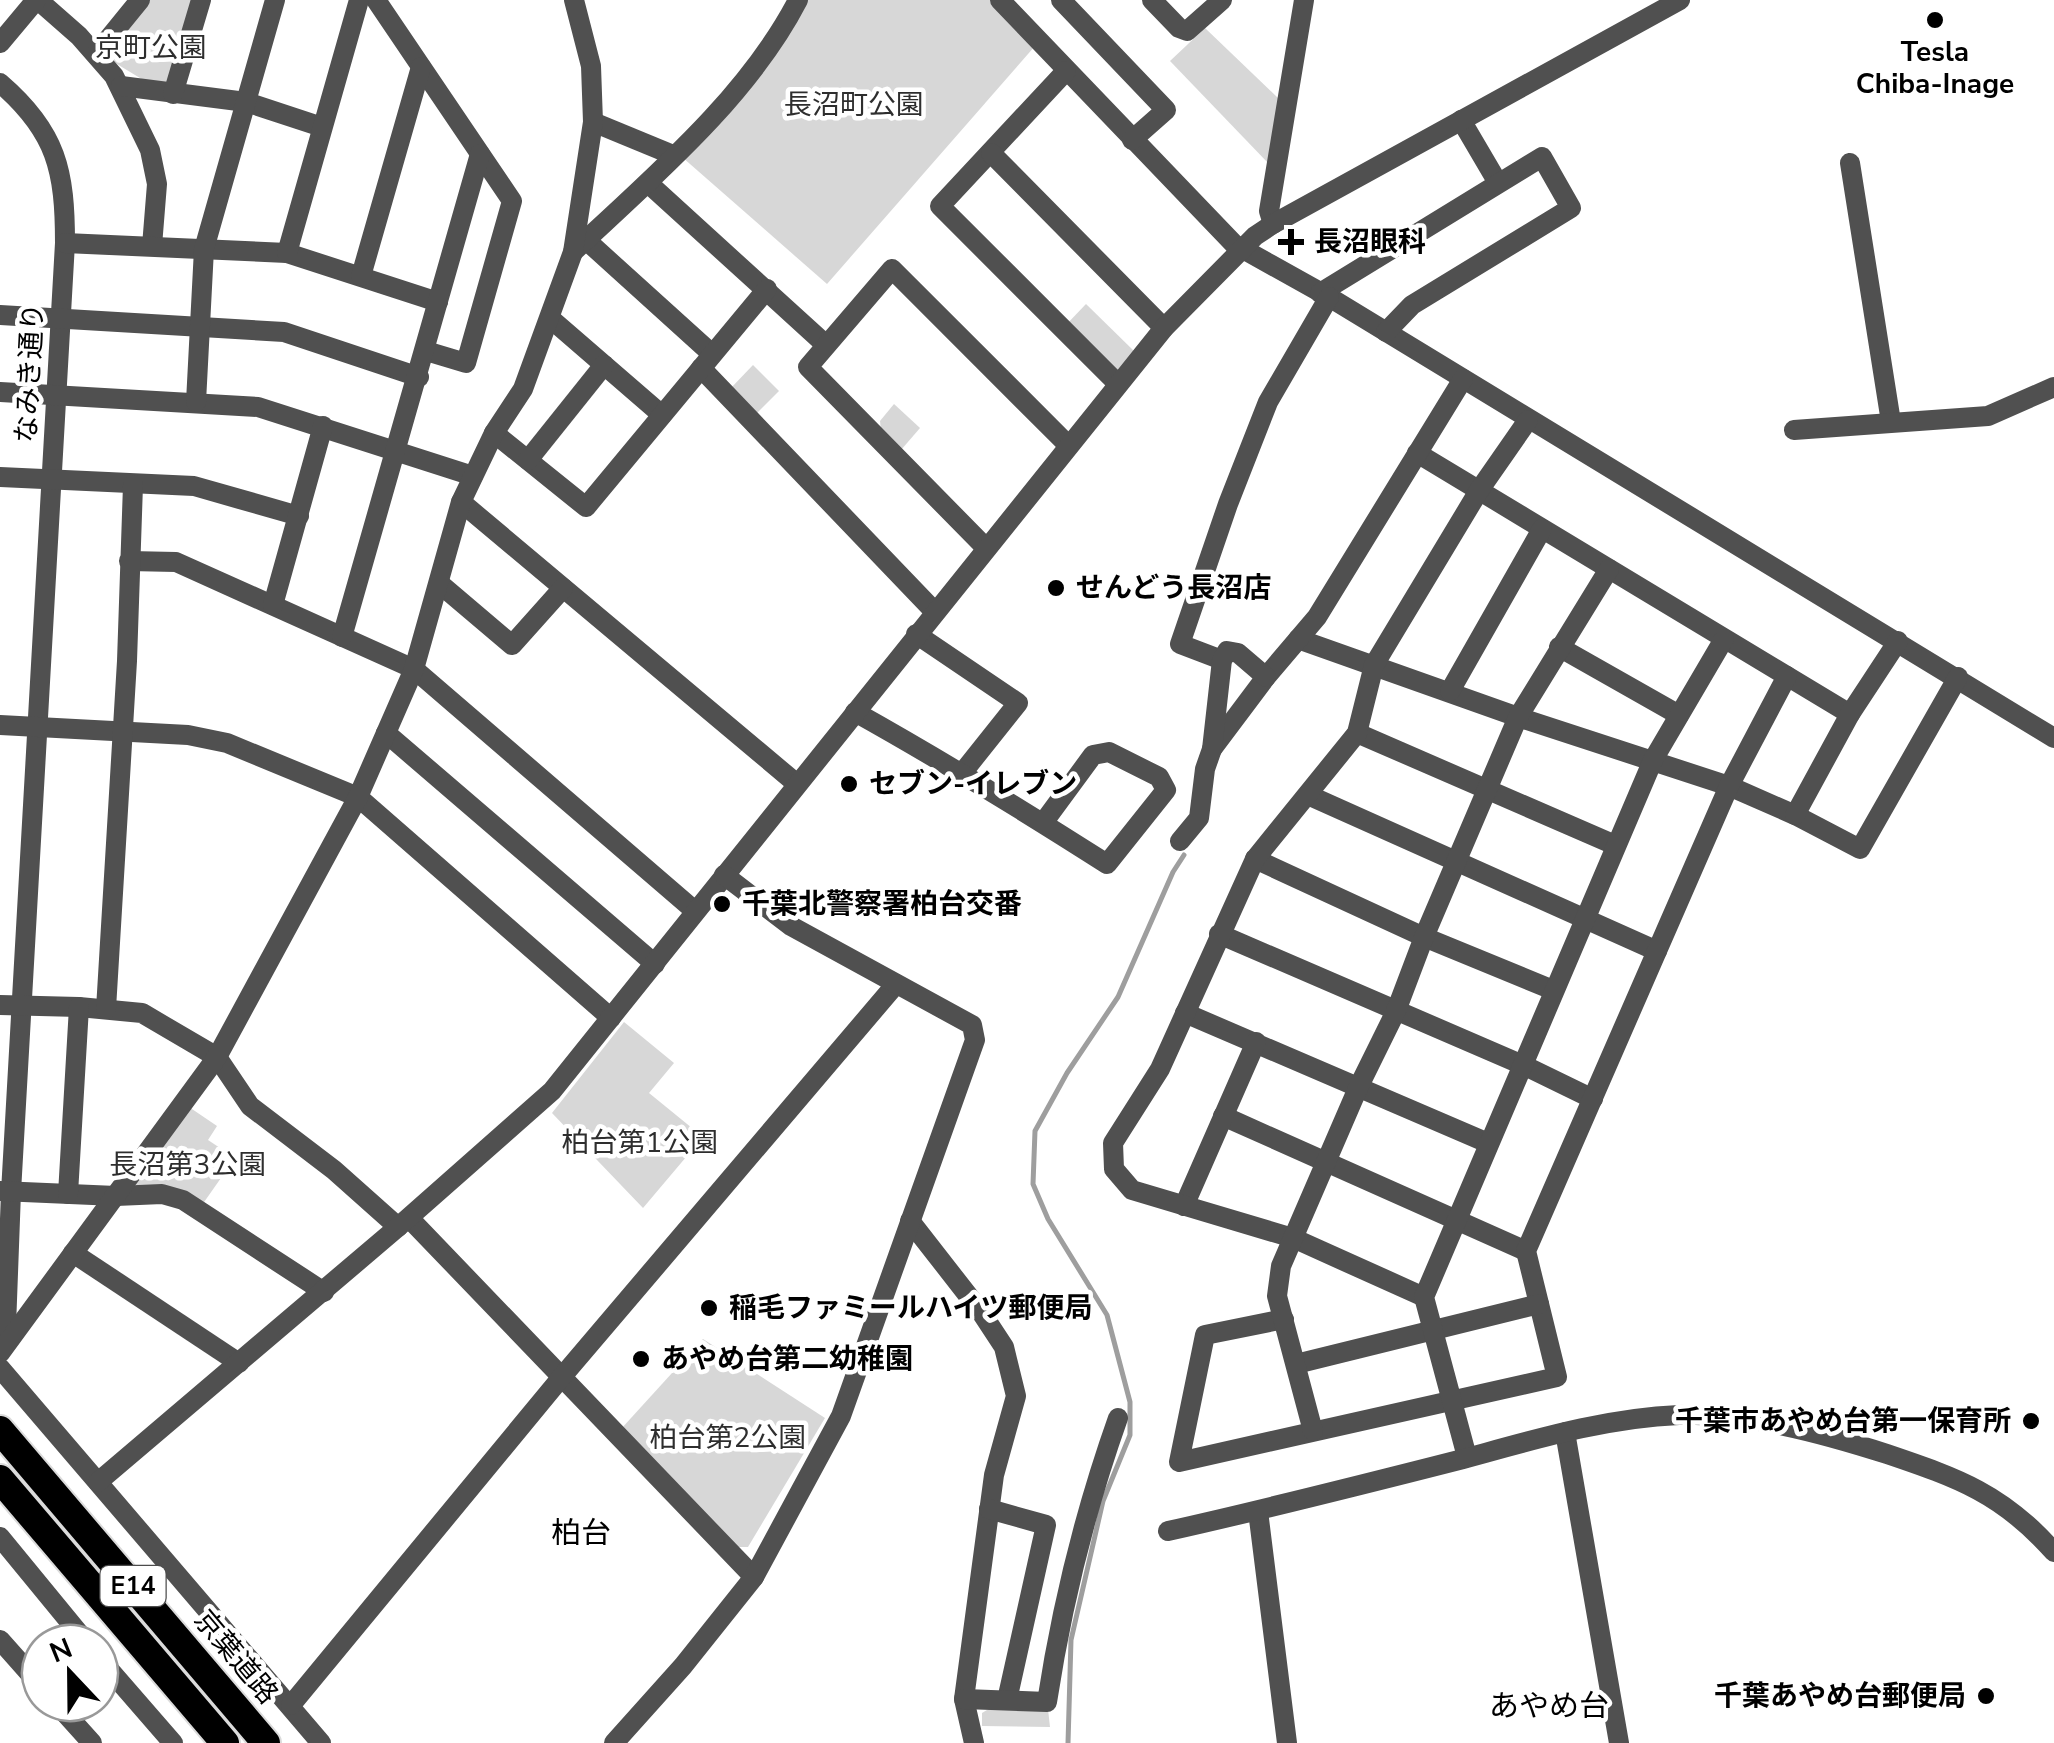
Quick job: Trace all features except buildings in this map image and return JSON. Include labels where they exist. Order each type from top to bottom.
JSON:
[{"type":"highway","name":"京葉道路","points":[[0,1430],[266,1743]]},
{"type":"highway","name":"E14","points":[[0,1479],[225,1743]]},
{"type":"street","points":[[0,44],[38,0],[96,54],[121,86],[154,166],[157,184],[152,246]]},
{"type":"street","points":[[96,54],[140,0]]},
{"type":"street","points":[[173,94],[201,0]]},
{"type":"street","points":[[196,402],[204,249],[275,0]]},
{"type":"street","points":[[287,253],[359,0]]},
{"type":"street","points":[[376,0],[512,200],[466,363],[426,350]]},
{"type":"street","points":[[0,1354],[217,1057],[358,796],[414,669],[461,502],[494,433],[522,389],[580,246],[593,122],[591,66],[574,0]]},
{"type":"street","points":[[580,246],[718,110],[766,52],[798,0]]},
{"type":"street","points":[[1061,0],[1166,110],[1132,140]]},
{"type":"street","points":[[1152,0],[1187,32],[1222,0]]},
{"type":"street","points":[[1273,224],[1269,211],[1304,0]]},
{"type":"street","points":[[98,1482],[324,1292],[552,1091],[1164,328],[1244,249],[1273,224],[1680,0]]},
{"type":"street","points":[[1003,1],[1234,244],[1325,295],[2054,738]]},
{"type":"street","points":[[360,276],[421,67]]},
{"type":"street","points":[[1066,70],[940,206],[1118,384]]},
{"type":"street","name":"なみき通り","points":[[0,83],[27,107],[52,145],[65,192],[66,244],[23,1006],[5,1192],[6,1327],[0,1345]]},
{"type":"street","points":[[121,86],[246,102],[322,126]]},
{"type":"street","points":[[1461,120],[1498,183]]},
{"type":"street","points":[[593,122],[674,155]]},
{"type":"street","points":[[991,153],[1164,328]]},
{"type":"street","points":[[342,638],[480,154]]},
{"type":"street","points":[[1222,660],[1180,644],[1268,402],[1325,295],[1542,157],[1571,208],[1412,306],[1386,332]]},
{"type":"street","points":[[1850,163],[1890,422]]},
{"type":"street","points":[[648,183],[826,345]]},
{"type":"street","points":[[66,244],[287,253],[438,302]]},
{"type":"street","points":[[580,246],[707,361],[934,611]]},
{"type":"street","points":[[986,548],[808,367],[892,268],[1068,445]]},
{"type":"street","points":[[494,433],[586,507],[767,289]]},
{"type":"street","points":[[0,315],[284,332],[419,376]]},
{"type":"street","points":[[551,320],[662,415]]},
{"type":"street","points":[[528,460],[604,365]]},
{"type":"street","points":[[1212,749],[1317,617],[1463,379]]},
{"type":"street","points":[[1794,430],[1988,416],[2054,387]]},
{"type":"street","points":[[0,392],[258,407],[472,476]]},
{"type":"street","points":[[1424,1297],[1293,1238],[1132,1190],[1122,1182],[1111,1157],[1112,1143],[1160,1069],[1254,859],[1357,734],[1374,666],[1480,490],[1528,420]]},
{"type":"street","points":[[273,605],[323,426]]},
{"type":"street","points":[[1417,453],[1850,714]]},
{"type":"street","points":[[0,476],[194,486],[300,516]]},
{"type":"street","points":[[106,1010],[128,661],[133,485]]},
{"type":"street","points":[[461,502],[797,784]]},
{"type":"street","points":[[1450,691],[1542,529]]},
{"type":"street","points":[[129,561],[176,562],[414,669],[696,911]]},
{"type":"street","points":[[1313,1431],[1278,1296],[1278,1280],[1518,717],[1609,570]]},
{"type":"street","points":[[440,584],[512,645],[563,588]]},
{"type":"street","points":[[916,634],[1018,703],[962,772]]},
{"type":"street","points":[[1298,639],[1728,786],[1860,849],[1958,677]]},
{"type":"street","points":[[1467,1458],[1424,1297],[1653,760],[1724,639]]},
{"type":"street","points":[[1795,815],[1850,714],[1898,641]]},
{"type":"street","points":[[1559,647],[1679,715]]},
{"type":"street","points":[[1180,841],[1199,818],[1222,660],[1227,651],[1238,654],[1266,677]]},
{"type":"street","points":[[1284,1319],[1204,1335],[1179,1462],[1557,1377],[1526,1251],[1728,786],[1787,676]]},
{"type":"street","points":[[855,712],[962,772],[1108,864],[1166,790],[1159,777],[1109,752],[1093,756],[1043,823]]},
{"type":"street","points":[[0,724],[188,735],[227,743],[358,796],[611,1018]]},
{"type":"street","points":[[386,733],[654,964]]},
{"type":"street","points":[[1357,734],[1616,844]]},
{"type":"street","points":[[1308,795],[1657,951]]},
{"type":"street","points":[[1254,859],[1424,937],[1553,990]]},
{"type":"street","points":[[614,1743],[683,1666],[754,1577],[842,1416],[975,1040],[972,1025],[790,926],[724,875]]},
{"type":"street","points":[[1218,934],[1593,1099]]},
{"type":"street","points":[[290,1706],[560,1379],[896,984]]},
{"type":"street","points":[[0,1005],[142,1013],[217,1057],[250,1106],[404,1223],[754,1577]]},
{"type":"street","points":[[68,1194],[80,1007]]},
{"type":"street","points":[[1185,1012],[1488,1143]]},
{"type":"street","points":[[1184,1206],[1256,1042]]},
{"type":"street","points":[[1224,1116],[1526,1251]]},
{"type":"street","points":[[5,1192],[162,1194],[182,1200],[324,1292]]},
{"type":"street","points":[[910,1221],[982,1312],[1004,1347],[1016,1396],[994,1475],[964,1698],[974,1743]]},
{"type":"street","points":[[73,1254],[239,1363]]},
{"type":"street","points":[[6,1289],[40,1298]]},
{"type":"street","points":[[1296,1364],[1539,1304]]},
{"type":"street","points":[[0,1368],[321,1743]]},
{"type":"street","points":[[1168,1531],[1258,1512],[1565,1432],[1679,1415],[1737,1418],[1852,1443],[1949,1475],[1982,1489],[2032,1527],[2054,1552]]},
{"type":"street","points":[[964,1698],[1047,1702],[1088,1503],[1118,1418]]},
{"type":"street","points":[[1565,1432],[1619,1743]]},
{"type":"street","points":[[989,1509],[1046,1525],[1006,1700]]},
{"type":"street","points":[[1258,1512],[1286,1743]]},
{"type":"street","points":[[4,1550],[69,1623]]},
{"type":"street","points":[[0,1640],[20,1662]]},
{"type":"street","points":[[120,1682],[172,1743]]},
{"type":"street","points":[[74,1723],[92,1743]]},
{"type":"green space","name":"京町公園","points":[[150,0],[196,0],[163,92],[112,61],[109,50]]},
{"type":"green space","name":"長沼町公園","points":[[805,0],[991,0],[1035,46],[827,284],[682,157]]},
{"type":"green space","points":[[1205,28],[1279,99],[1269,164],[1170,61]]},
{"type":"green space","points":[[1086,304],[1135,352],[1118,373],[1065,326]]},
{"type":"green space","points":[[753,365],[779,391],[756,414],[730,389]]},
{"type":"green space","points":[[894,404],[920,428],[901,450],[881,430],[880,421]]},
{"type":"green space","name":"柏台第1公園","points":[[624,1022],[674,1063],[649,1093],[703,1137],[643,1208],[552,1113]]},
{"type":"green space","name":"長沼第3公園","points":[[189,1107],[217,1126],[208,1140],[235,1158],[202,1205],[139,1191],[135,1183]]},
{"type":"green space","name":"柏台第2公園","points":[[703,1339],[825,1418],[748,1547],[734,1547],[621,1429]]},
{"type":"green space","points":[[992,1707],[1048,1709],[1050,1727],[982,1726],[982,1713]]},
{"type":"waterway","points":[[1068,1743],[1071,1640],[1103,1501],[1130,1435],[1130,1402],[1107,1315],[1048,1219],[1033,1184],[1035,1131],[1067,1073],[1118,997],[1184,855]]},
{"type":"place","name":"Tesla Chiba-Inage","points":[[1935,20]]},
{"type":"place","name":"長沼眼科","points":[[1291,242]]},
{"type":"place","name":"せんどう長沼店","points":[[1056,588]]},
{"type":"place","name":"セブン-イレブン","points":[[849,784]]},
{"type":"place","name":"千葉北警察署柏台交番","points":[[722,904]]},
{"type":"place","name":"稲毛ファミールハイツ郵便局","points":[[709,1308]]},
{"type":"place","name":"あやめ台第二幼稚園","points":[[641,1359]]},
{"type":"place","name":"千葉市あやめ台第一保育所","points":[[2031,1421]]},
{"type":"place","name":"千葉あやめ台郵便局","points":[[1986,1696]]},
{"type":"district","name":"柏台","points":[[581,1533]]},
{"type":"district","name":"あやめ台","points":[[1549,1706]]}]
